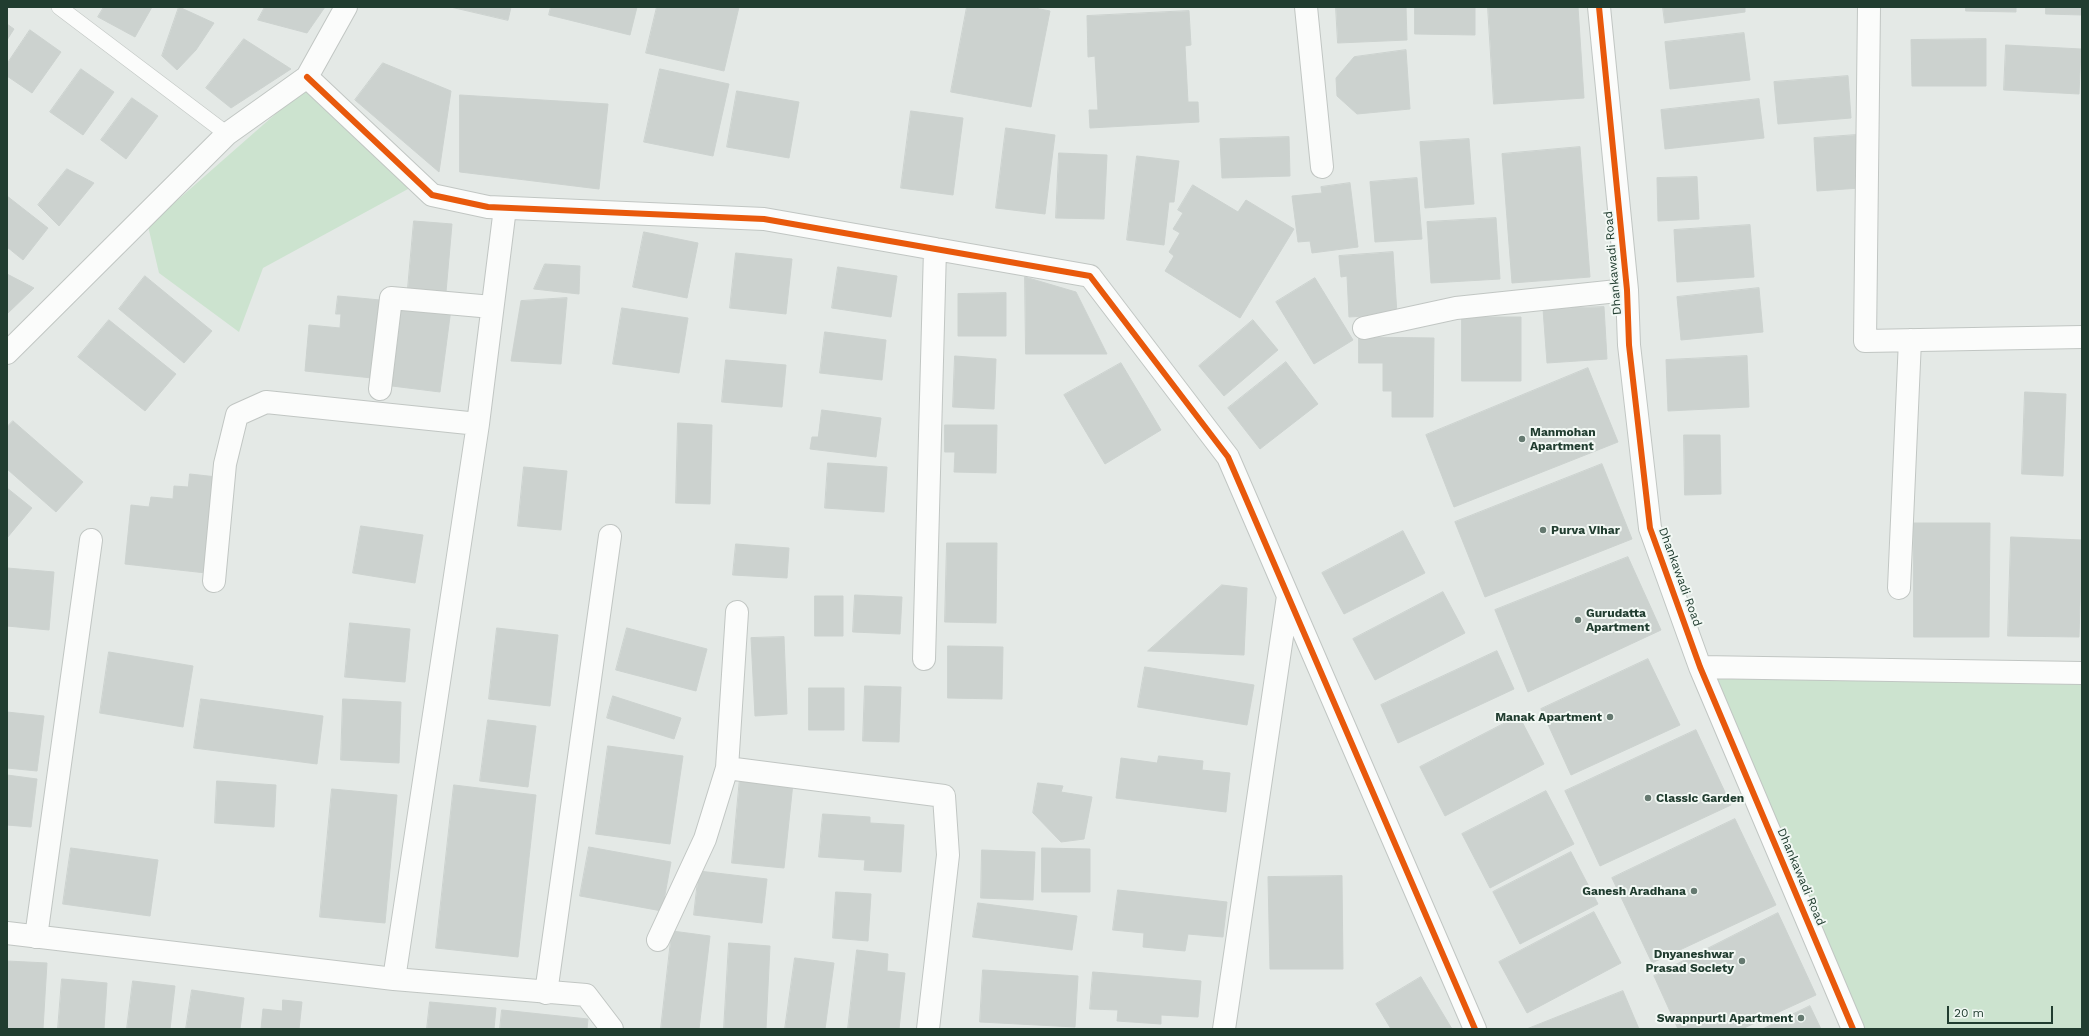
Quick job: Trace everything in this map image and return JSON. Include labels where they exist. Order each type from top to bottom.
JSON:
[{"type":"street","points":[[7,354],[227,134],[307,77],[346,7]]},
{"type":"street","points":[[1306,7],[1322,167]]},
{"type":"street","name":"Dhankawadi Road","points":[[1599,7],[1627,290],[1629,344],[1650,528],[1700,667],[1853,1029]]},
{"type":"street","points":[[1869,7],[1865,341],[2082,337]]},
{"type":"street","points":[[307,77],[432,195],[488,207],[764,219],[1090,276],[1228,457],[1475,1029]]},
{"type":"street","points":[[394,979],[478,424],[505,208]]},
{"type":"street","points":[[924,659],[935,249]]},
{"type":"street","points":[[1364,328],[1456,308],[1627,290]]},
{"type":"street","points":[[380,389],[391,298],[492,307]]},
{"type":"street","points":[[1899,588],[1910,340]]},
{"type":"street","points":[[214,581],[225,464],[237,415],[266,402],[478,424]]},
{"type":"street","points":[[546,993],[610,536]]},
{"type":"street","points":[[36,937],[91,540]]},
{"type":"street","points":[[1224,1029],[1288,596]]},
{"type":"street","points":[[658,940],[706,838],[727,768],[737,612]]},
{"type":"street","points":[[1700,667],[2082,673]]},
{"type":"street","points":[[727,768],[944,796],[948,855],[928,1029]]},
{"type":"street","points":[[7,933],[394,979],[546,993],[586,995],[612,1029]]},
{"type":"lane","points":[[59,7],[227,134]]},
{"type":"green space","points":[[305,88],[419,183],[263,268],[239,332],[159,273],[148,226]]},
{"type":"green space","points":[[1700,667],[2082,673],[2082,1029],[1852,1029]]},
{"type":"building","points":[[104,7],[152,7],[135,37],[98,17]]},
{"type":"building","points":[[179,7],[214,23],[196,50],[177,70],[162,56]]},
{"type":"building","points":[[265,7],[325,7],[307,33],[258,20]]},
{"type":"building","points":[[451,7],[511,7],[508,20]]},
{"type":"building","points":[[551,7],[637,7],[630,35],[549,15]]},
{"type":"building","points":[[657,7],[739,7],[724,71],[646,53]]},
{"type":"building","points":[[967,7],[1030,7],[1050,11],[1031,107],[951,92]]},
{"type":"building","points":[[1336,7],[1406,7],[1407,40],[1338,43]]},
{"type":"building","points":[[1415,7],[1475,7],[1475,35],[1415,34]]},
{"type":"building","points":[[1488,7],[1578,7],[1584,98],[1494,104]]},
{"type":"building","points":[[1663,7],[1745,7],[1745,12],[1665,23]]},
{"type":"building","points":[[1966,7],[2016,7],[2016,12],[1966,11]]},
{"type":"building","points":[[2046,7],[2082,7],[2082,15],[2046,14]]},
{"type":"building","points":[[1189,11],[1191,45],[1185,46],[1188,102],[1198,102],[1199,122],[1090,128],[1089,110],[1098,110],[1095,56],[1088,57],[1087,16]]},
{"type":"building","points":[[7,24],[14,29],[7,40]]},
{"type":"building","points":[[30,30],[61,52],[32,93],[7,76],[7,64]]},
{"type":"building","points":[[1744,33],[1750,80],[1670,89],[1665,42]]},
{"type":"building","points":[[244,39],[291,69],[231,108],[206,88]]},
{"type":"building","points":[[1986,39],[1986,86],[1912,86],[1911,40]]},
{"type":"building","points":[[2006,45],[2081,49],[2079,94],[2004,90]]},
{"type":"building","points":[[1406,50],[1410,109],[1357,114],[1337,96],[1336,78],[1354,57]]},
{"type":"building","points":[[383,63],[451,91],[439,172],[355,100]]},
{"type":"building","points":[[81,69],[114,92],[83,135],[50,112]]},
{"type":"building","points":[[660,69],[729,84],[713,156],[644,142]]},
{"type":"building","points":[[1848,76],[1851,118],[1778,124],[1774,82]]},
{"type":"building","points":[[737,91],[799,102],[789,158],[727,147]]},
{"type":"building","points":[[460,95],[608,104],[599,189],[460,172]]},
{"type":"building","points":[[132,98],[158,116],[126,159],[101,140]]},
{"type":"building","points":[[1759,99],[1764,138],[1665,149],[1661,110]]},
{"type":"building","points":[[911,111],[963,118],[953,195],[901,188]]},
{"type":"building","points":[[1006,128],[1055,135],[1045,214],[996,208]]},
{"type":"building","points":[[1856,135],[1860,188],[1817,191],[1814,138]]},
{"type":"building","points":[[1289,137],[1290,176],[1222,178],[1220,139]]},
{"type":"building","points":[[1469,139],[1474,204],[1425,208],[1420,142]]},
{"type":"building","points":[[1580,147],[1590,277],[1512,283],[1502,154]]},
{"type":"building","points":[[1059,153],[1107,155],[1104,219],[1056,218]]},
{"type":"building","points":[[1137,156],[1179,161],[1174,202],[1169,202],[1164,245],[1127,240]]},
{"type":"building","points":[[67,169],[94,183],[59,226],[38,205]]},
{"type":"building","points":[[1697,177],[1699,219],[1658,221],[1657,178]]},
{"type":"building","points":[[1417,178],[1422,239],[1375,242],[1370,182]]},
{"type":"building","points":[[1350,183],[1358,247],[1312,253],[1310,241],[1298,242],[1292,196],[1322,193],[1321,187]]},
{"type":"building","points":[[1193,185],[1238,212],[1246,200],[1294,229],[1240,318],[1165,271],[1174,256],[1169,252],[1180,233],[1173,229],[1183,213],[1178,210]]},
{"type":"building","points":[[7,196],[48,228],[23,260],[7,247]]},
{"type":"building","points":[[1496,218],[1500,279],[1431,283],[1427,222]]},
{"type":"building","points":[[414,221],[452,224],[446,292],[408,288]]},
{"type":"building","points":[[1750,225],[1754,277],[1677,282],[1674,230]]},
{"type":"building","points":[[644,232],[698,243],[687,298],[633,287]]},
{"type":"building","points":[[1393,252],[1397,314],[1349,317],[1347,276],[1341,277],[1339,256]]},
{"type":"building","points":[[736,253],[792,259],[786,314],[730,308]]},
{"type":"building","points":[[545,264],[580,266],[579,294],[534,289]]},
{"type":"building","points":[[838,267],[897,276],[891,317],[832,308]]},
{"type":"building","points":[[7,274],[34,288],[7,314]]},
{"type":"building","points":[[145,276],[212,331],[184,363],[119,309]]},
{"type":"building","points":[[1025,277],[1076,292],[1107,354],[1026,354]]},
{"type":"building","points":[[1315,278],[1353,340],[1314,364],[1276,302]]},
{"type":"building","points":[[1759,288],[1763,332],[1681,340],[1677,297]]},
{"type":"building","points":[[1006,293],[1006,336],[958,336],[958,294]]},
{"type":"building","points":[[338,296],[380,300],[372,378],[305,371],[309,325],[340,328],[341,314],[336,314]]},
{"type":"building","points":[[567,298],[561,364],[511,361],[521,301]]},
{"type":"building","points":[[402,303],[451,309],[440,392],[392,386]]},
{"type":"building","points":[[1604,307],[1607,359],[1547,363],[1543,309]]},
{"type":"building","points":[[622,308],[688,318],[679,373],[613,364]]},
{"type":"building","points":[[1462,317],[1521,317],[1521,381],[1462,381]]},
{"type":"building","points":[[109,320],[176,374],[145,411],[78,357]]},
{"type":"building","points":[[1253,320],[1278,350],[1224,396],[1199,366]]},
{"type":"building","points":[[825,332],[886,340],[882,380],[820,373]]},
{"type":"building","points":[[1359,337],[1434,338],[1433,417],[1392,417],[1392,391],[1383,391],[1383,363],[1359,363]]},
{"type":"building","points":[[955,356],[996,359],[994,409],[953,407]]},
{"type":"building","points":[[1747,356],[1749,407],[1668,411],[1666,360]]},
{"type":"building","points":[[726,360],[786,365],[782,407],[722,402]]},
{"type":"building","points":[[1286,362],[1318,404],[1260,449],[1228,408]]},
{"type":"building","points":[[1121,363],[1161,430],[1105,464],[1064,395]]},
{"type":"building","name":"Manmohan Apartment","points":[[1588,368],[1618,442],[1454,507],[1426,435]]},
{"type":"building","points":[[2025,392],[2066,394],[2063,476],[2022,474]]},
{"type":"building","points":[[822,410],[881,418],[876,457],[810,449],[812,437],[818,437]]},
{"type":"building","points":[[13,421],[83,482],[56,512],[7,469],[7,427]]},
{"type":"building","points":[[678,423],[712,425],[710,504],[676,503]]},
{"type":"building","points":[[945,425],[997,425],[996,473],[954,472],[955,452],[945,452]]},
{"type":"building","points":[[1684,435],[1720,435],[1721,494],[1685,495]]},
{"type":"building","points":[[828,463],[887,467],[884,512],[825,508]]},
{"type":"building","name":"Purva Vihar","points":[[1602,464],[1632,539],[1485,597],[1455,522]]},
{"type":"building","points":[[524,467],[567,471],[561,530],[518,526]]},
{"type":"building","points":[[190,474],[217,477],[206,573],[125,564],[131,505],[149,507],[151,497],[173,499],[174,486],[188,487]]},
{"type":"building","points":[[7,488],[32,508],[7,538]]},
{"type":"building","points":[[1914,523],[1990,523],[1989,637],[1914,637]]},
{"type":"building","points":[[361,526],[423,535],[415,583],[353,573]]},
{"type":"building","points":[[1403,531],[1425,573],[1344,614],[1322,573]]},
{"type":"building","points":[[2011,537],[2082,540],[2079,637],[2008,636]]},
{"type":"building","points":[[947,543],[997,543],[996,623],[945,622]]},
{"type":"building","points":[[736,544],[789,548],[787,578],[733,575]]},
{"type":"building","name":"Gurudatta Apartment","points":[[1628,557],[1661,630],[1528,692],[1495,610]]},
{"type":"building","points":[[7,568],[54,572],[49,630],[7,626]]},
{"type":"building","points":[[1222,585],[1247,588],[1244,655],[1148,651]]},
{"type":"building","points":[[1443,592],[1465,633],[1375,680],[1353,639]]},
{"type":"building","points":[[855,595],[902,597],[900,634],[853,632]]},
{"type":"building","points":[[815,596],[843,596],[843,636],[815,636]]},
{"type":"building","points":[[350,623],[410,629],[405,682],[345,677]]},
{"type":"building","points":[[497,628],[558,635],[550,706],[489,699]]},
{"type":"building","points":[[627,628],[707,649],[696,691],[616,670]]},
{"type":"building","points":[[784,637],[787,714],[755,716],[751,638]]},
{"type":"building","points":[[948,646],[1003,647],[1002,699],[948,698]]},
{"type":"building","points":[[1497,651],[1514,689],[1398,743],[1381,705]]},
{"type":"building","points":[[109,652],[193,666],[183,727],[100,713]]},
{"type":"building","name":"Manak Apartment","points":[[1648,659],[1680,725],[1571,775],[1541,709]]},
{"type":"building","points":[[1145,667],[1254,685],[1247,725],[1138,707]]},
{"type":"building","points":[[865,686],[901,687],[899,742],[863,741]]},
{"type":"building","points":[[809,688],[844,688],[844,730],[809,730]]},
{"type":"building","points":[[613,696],[681,718],[674,739],[607,718]]},
{"type":"building","points":[[201,699],[323,716],[317,764],[194,748]]},
{"type":"building","points":[[343,699],[401,702],[399,763],[341,760]]},
{"type":"building","points":[[7,712],[44,716],[37,771],[7,768]]},
{"type":"building","points":[[1519,716],[1544,764],[1445,816],[1420,767]]},
{"type":"building","points":[[488,720],[536,726],[528,787],[480,781]]},
{"type":"building","name":"Classic Garden","points":[[1696,730],[1731,805],[1600,866],[1565,791]]},
{"type":"building","points":[[608,746],[683,756],[670,844],[596,834]]},
{"type":"building","points":[[1159,756],[1203,761],[1202,770],[1230,773],[1226,812],[1116,798],[1121,758],[1157,763]]},
{"type":"building","points":[[7,775],[37,779],[31,827],[7,825]]},
{"type":"building","points":[[740,778],[793,783],[784,868],[732,863]]},
{"type":"building","points":[[217,781],[276,785],[274,827],[215,823]]},
{"type":"building","points":[[1038,783],[1063,786],[1061,792],[1092,797],[1084,839],[1061,842],[1033,813]]},
{"type":"building","points":[[454,785],[536,795],[518,957],[436,948]]},
{"type":"building","points":[[332,789],[397,795],[385,923],[320,917]]},
{"type":"building","points":[[1546,791],[1574,844],[1490,888],[1462,834]]},
{"type":"building","points":[[823,814],[870,817],[870,823],[904,825],[901,872],[864,870],[865,860],[819,857]]},
{"type":"building","name":"Ganesh Aradhana","points":[[1735,819],[1776,905],[1652,963],[1612,878]]},
{"type":"building","points":[[589,847],[671,862],[662,911],[580,896]]},
{"type":"building","points":[[71,848],[158,860],[150,916],[63,904]]},
{"type":"building","points":[[1042,848],[1090,849],[1090,892],[1042,892]]},
{"type":"building","points":[[982,850],[1035,852],[1033,900],[981,898]]},
{"type":"building","points":[[1571,852],[1598,904],[1520,944],[1493,892]]},
{"type":"building","points":[[699,871],[767,879],[762,923],[694,915]]},
{"type":"building","points":[[1342,876],[1343,969],[1270,969],[1268,877]]},
{"type":"building","points":[[1118,890],[1227,902],[1223,937],[1188,934],[1185,951],[1143,947],[1144,933],[1113,930]]},
{"type":"building","points":[[836,892],[871,894],[868,941],[833,938]]},
{"type":"building","points":[[978,903],[1077,916],[1072,950],[973,937]]},
{"type":"building","points":[[1594,912],[1621,963],[1527,1013],[1499,962]]},
{"type":"building","name":"Dnyaneshwar Prasad Society","points":[[1778,913],[1816,995],[1742,1029],[1678,1029],[1654,976]]},
{"type":"building","points":[[672,931],[710,936],[699,1029],[661,1029]]},
{"type":"building","points":[[729,943],[770,946],[766,1029],[724,1029]]},
{"type":"building","points":[[857,950],[888,954],[887,971],[905,973],[899,1029],[848,1029]]},
{"type":"building","points":[[795,958],[834,963],[825,1029],[785,1029]]},
{"type":"building","points":[[7,961],[47,963],[43,1029],[7,1029]]},
{"type":"building","points":[[983,970],[1078,976],[1075,1027],[980,1022]]},
{"type":"building","points":[[1093,972],[1201,981],[1198,1017],[1161,1015],[1161,1024],[1117,1021],[1118,1010],[1090,1009]]},
{"type":"building","points":[[1421,977],[1452,1029],[1391,1029],[1376,1004]]},
{"type":"building","points":[[62,979],[107,983],[104,1029],[58,1029]]},
{"type":"building","points":[[133,981],[175,986],[170,1029],[127,1029]]},
{"type":"building","points":[[192,990],[244,998],[240,1029],[186,1029]]},
{"type":"building","points":[[1623,991],[1639,1029],[1527,1029]]},
{"type":"building","points":[[283,1000],[302,1002],[299,1029],[261,1029],[263,1009],[282,1011]]},
{"type":"building","points":[[430,1002],[496,1008],[494,1029],[427,1029]]},
{"type":"building","name":"Swapnpurti Apartment","points":[[1810,1006],[1821,1029],[1763,1029]]},
{"type":"building","points":[[502,1010],[588,1019],[587,1029],[500,1029]]},
{"type":"cycle path","points":[[1599,7],[1627,290],[1629,345],[1650,528],[1700,667],[1853,1029]]},
{"type":"cycle path","points":[[307,77],[432,195],[488,207],[764,219],[1090,276],[1228,457],[1475,1029]]},
{"type":"place","name":"Manmohan Apartment","points":[[1522,439]]},
{"type":"place","name":"Purva Vihar","points":[[1543,530]]},
{"type":"place","name":"Gurudatta Apartment","points":[[1578,620]]},
{"type":"place","name":"Manak Apartment","points":[[1610,717]]},
{"type":"place","name":"Classic Garden","points":[[1648,798]]},
{"type":"place","name":"Ganesh Aradhana","points":[[1694,891]]},
{"type":"place","name":"Dnyaneshwar Prasad Society","points":[[1742,961]]},
{"type":"place","name":"Swapnpurti Apartment","points":[[1801,1018]]}]
